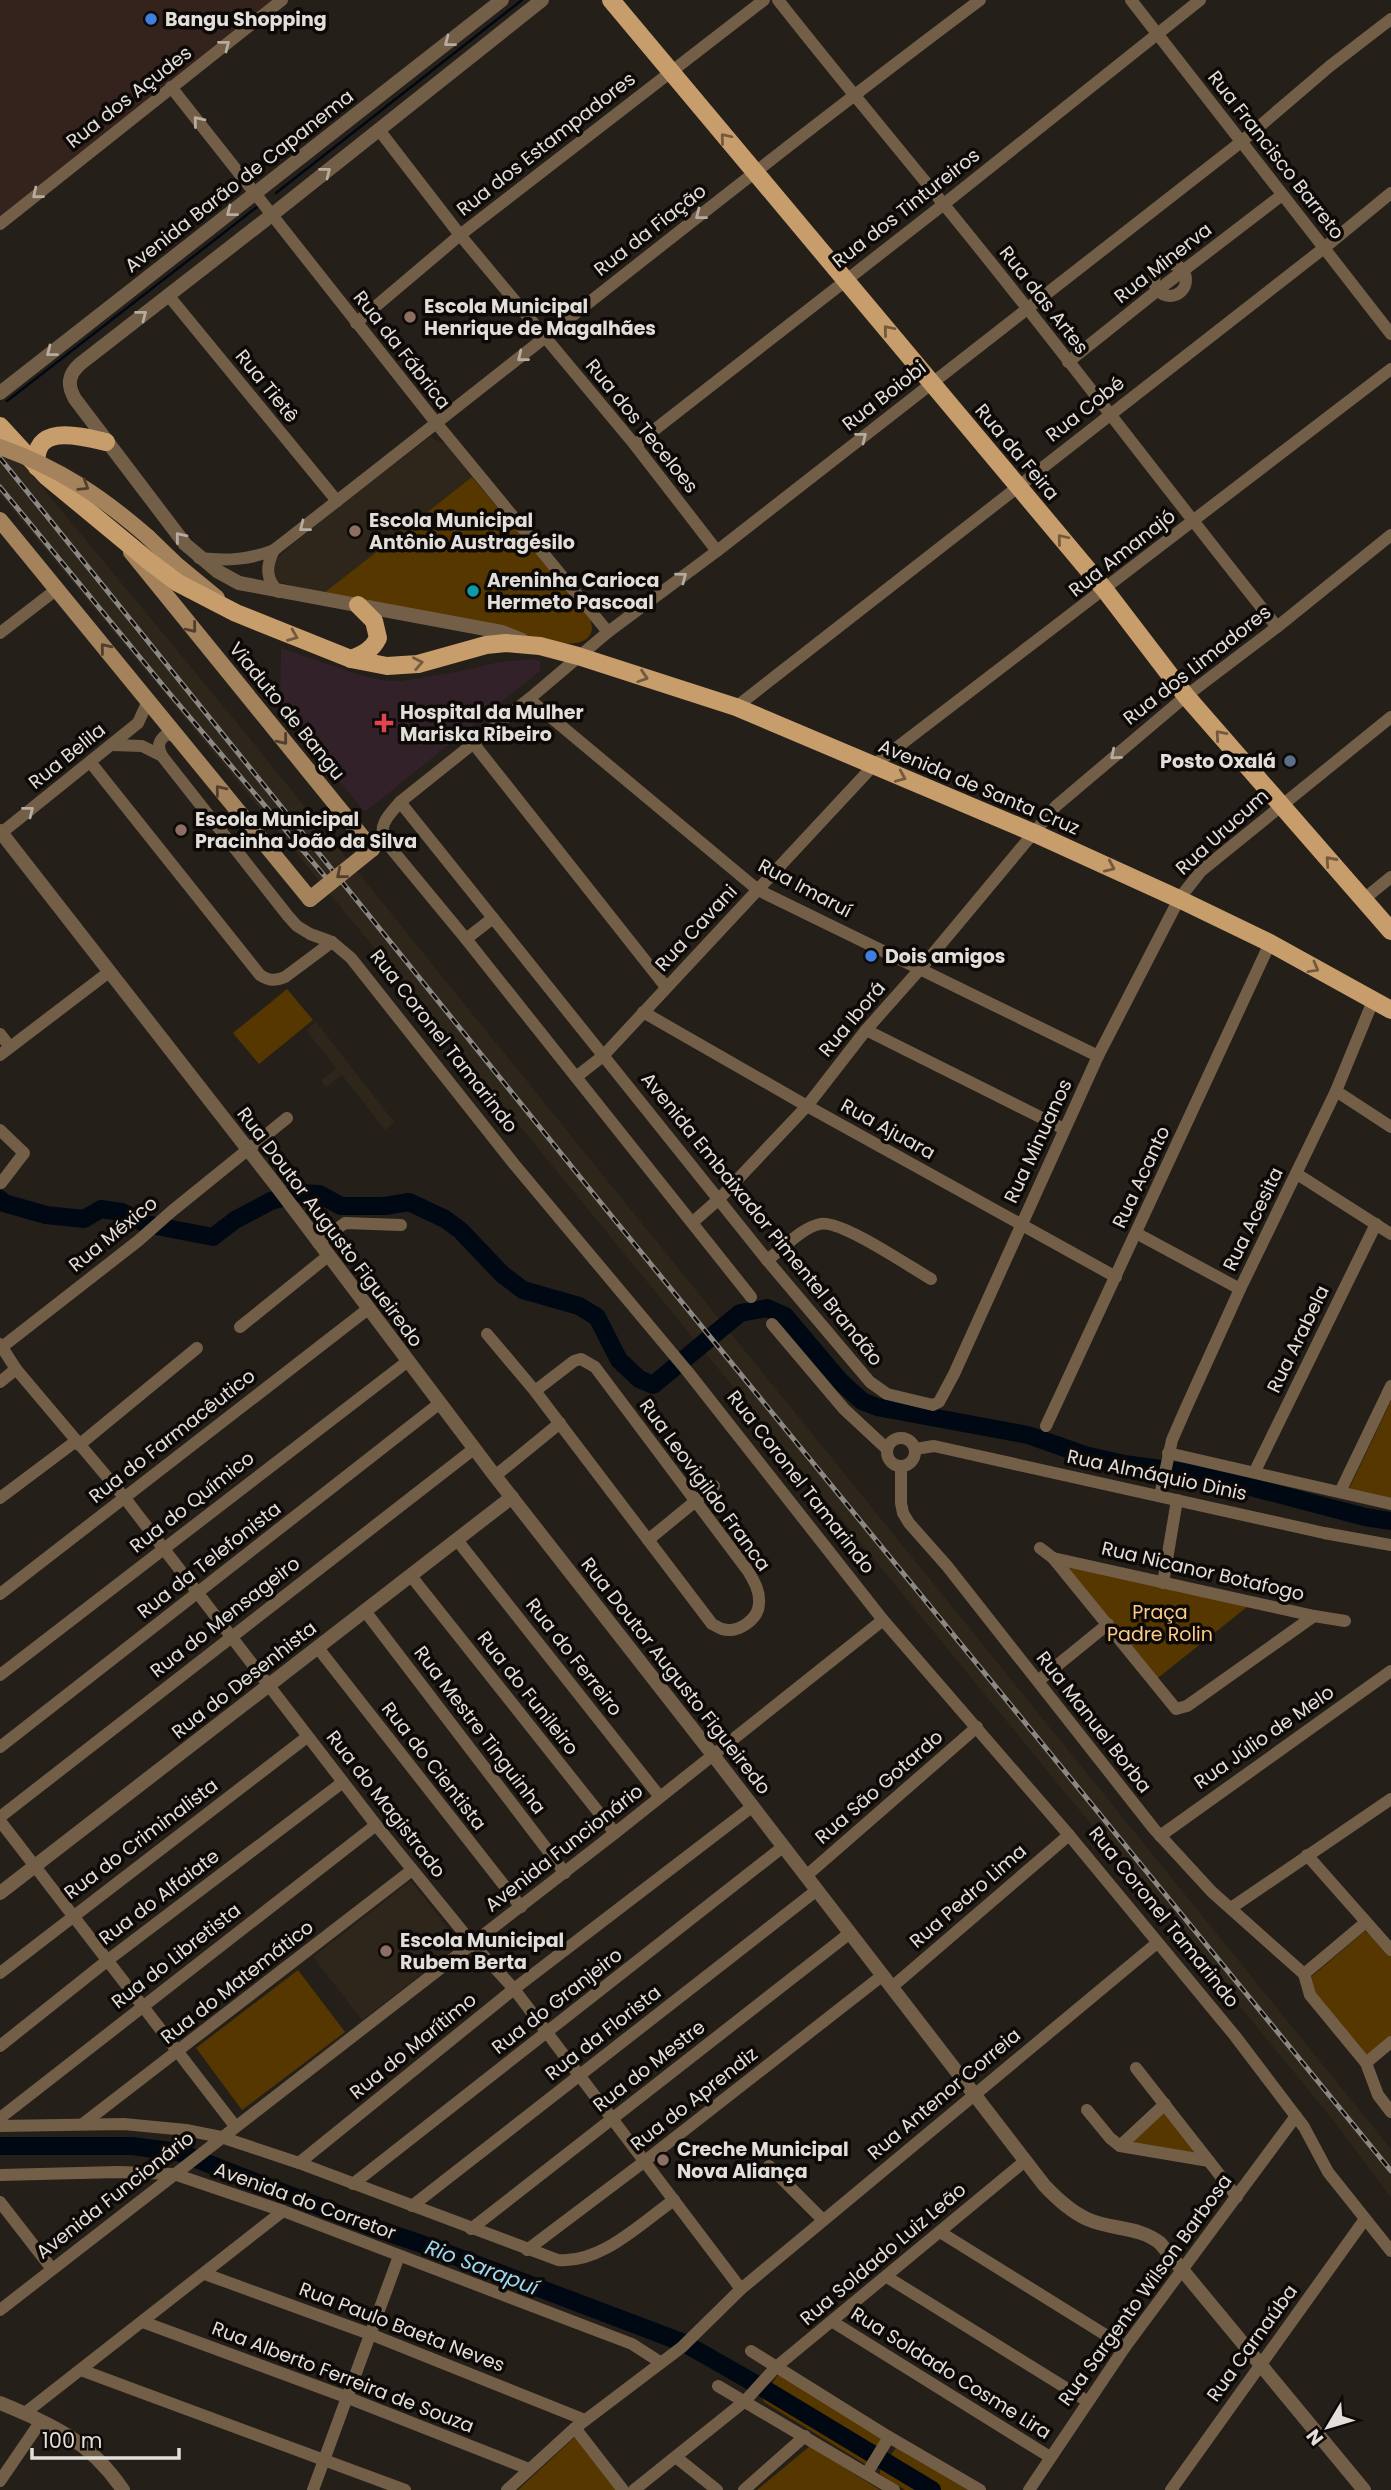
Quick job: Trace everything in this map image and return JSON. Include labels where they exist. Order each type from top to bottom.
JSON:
[{"type":"main road","name":"Rua da Feira","points":[[611,0],[1105,590],[1186,696],[1391,931]]},
{"type":"main road","name":"Avenida de Santa Cruz","points":[[0,426],[37,467],[118,537],[178,583],[236,613],[351,659],[401,666],[418,664],[486,645],[533,645],[578,656],[736,707],[1034,833],[1179,899],[1270,943],[1391,1010]]},
{"type":"main road","points":[[37,467],[36,457],[40,447],[59,434],[71,433],[106,442]]},
{"type":"main road","points":[[0,447],[38,461],[83,485],[121,513],[177,565],[236,613]]},
{"type":"main road","points":[[0,520],[177,737]]},
{"type":"main road","name":"Viaduto de Bangu","points":[[118,537],[372,849],[310,899],[177,737]]},
{"type":"main road","points":[[351,659],[366,653],[378,638],[374,621],[358,605]]},
{"type":"street","name":"Rua dos Açudes","points":[[0,224],[282,0]]},
{"type":"street","name":"Avenida Barão de Capanema","points":[[0,393],[502,0]]},
{"type":"street","points":[[168,295],[273,215],[542,0]]},
{"type":"street","name":"Rua dos Estampadores","points":[[356,323],[460,235],[764,0]]},
{"type":"street","name":"Rua das Artes","points":[[778,0],[852,95],[1028,309],[1276,628]]},
{"type":"street","name":"Rua da Fiação","points":[[199,558],[231,561],[274,550],[852,95],[980,0]]},
{"type":"street","name":"Rua Francisco Barreto","points":[[1131,0],[1391,334]]},
{"type":"street","name":"Rua dos Tintureiros","points":[[635,444],[944,204],[1200,0]]},
{"type":"street","name":"Rua Boiobi","points":[[400,802],[608,632],[717,551],[1028,309],[1241,142],[1330,66],[1391,19]]},
{"type":"street","name":"Rua da Fábrica","points":[[172,87],[356,323],[608,632]]},
{"type":"street","name":"Rua dos Teceloes","points":[[379,130],[544,339],[635,444],[717,551]]},
{"type":"street","name":"Rua Cobé","points":[[736,707],[1391,193]]},
{"type":"street","name":"Rua Minerva","points":[[1068,362],[1282,195]]},
{"type":"street","name":"Avenida de Santa Cruz","points":[[168,295],[79,364],[71,374],[69,383],[71,391],[106,442],[185,544],[199,558],[217,572],[239,583],[502,632],[533,645]]},
{"type":"street","name":"Rua Tietê","points":[[168,295],[337,501]]},
{"type":"street","name":"Rua Amanajó","points":[[874,765],[1391,369]]},
{"type":"street","name":"Rua dos Limadores","points":[[1034,833],[1065,797],[1186,696],[1276,628],[1391,535]]},
{"type":"street","points":[[274,550],[267,567],[268,578],[279,592]]},
{"type":"street","points":[[0,634],[57,589]]},
{"type":"street","name":"Rua Imaruí","points":[[529,699],[758,890],[1098,1056]]},
{"type":"street","name":"Rua Belila","points":[[0,833],[138,723],[148,701]]},
{"type":"street","name":"Rua Urucum","points":[[1179,899],[1201,872],[1391,717]]},
{"type":"street","points":[[162,756],[158,747],[159,741],[167,734],[177,737]]},
{"type":"street","points":[[474,743],[666,987]]},
{"type":"street","points":[[113,745],[142,746],[162,756]]},
{"type":"street","name":"Rua Coronel Tamarindo","points":[[162,756],[288,916],[310,934],[332,942],[351,958],[514,1164],[688,1372],[883,1620],[1069,1835],[1235,2036],[1304,2127],[1328,2172],[1391,2251]]},
{"type":"street","points":[[90,763],[260,975],[267,980],[285,977],[332,942]]},
{"type":"street","name":"Rua Cavani","points":[[603,1056],[874,765]]},
{"type":"street","points":[[400,802],[385,820],[382,835],[751,1297]]},
{"type":"street","name":"Avenida Embaixador Pimentel Brandão","points":[[400,802],[767,1260],[878,1389],[896,1397],[933,1405],[939,1402]]},
{"type":"street","name":"Rua Doutor Augusto Figueiredo","points":[[0,833],[275,1184],[495,1475],[1044,2185],[1063,2205],[1089,2220],[1149,2234],[1184,2270],[1364,2490]]},
{"type":"street","name":"Rua Iborá","points":[[692,1222],[719,1199],[807,1106],[866,1030],[1034,833]]},
{"type":"street","points":[[1364,899],[1391,877]]},
{"type":"street","name":"Rua Minuanos","points":[[939,1402],[1098,1056],[1179,899]]},
{"type":"street","points":[[466,939],[493,918]]},
{"type":"street","name":"Rua Acanto","points":[[1046,1426],[1270,943]]},
{"type":"street","points":[[0,1034],[5,1051],[109,972]]},
{"type":"street","name":"Rua Acesita","points":[[1161,1491],[1168,1456],[1186,1408],[1336,1091],[1373,1001]]},
{"type":"street","name":"Rua Ajuara","points":[[643,1012],[1116,1277]]},
{"type":"street","points":[[866,1030],[1064,1129]]},
{"type":"street","points":[[576,1077],[603,1056]]},
{"type":"street","points":[[1336,1091],[1391,1127]]},
{"type":"street","name":"Rua México","points":[[1,1345],[138,1241],[172,1210],[287,1118]]},
{"type":"street","points":[[0,1130],[24,1153],[1,1183]]},
{"type":"street","points":[[1297,1174],[1391,1234]]},
{"type":"street","points":[[317,1243],[345,1223],[401,1225]]},
{"type":"street","points":[[767,1260],[808,1229],[826,1223],[845,1229],[930,1279]]},
{"type":"street","name":"Rua Arabela","points":[[1255,1471],[1376,1224]]},
{"type":"street","points":[[1136,1233],[1240,1289]]},
{"type":"street","points":[[240,1328],[328,1256]]},
{"type":"street","name":"Rua do Farmacêutico","points":[[0,1594],[368,1309]]},
{"type":"street","points":[[772,1324],[845,1409],[887,1449],[890,1461],[901,1466],[912,1461],[915,1449],[911,1442],[897,1438],[890,1442],[887,1449]]},
{"type":"street","name":"Rua Leovigildo Franca","points":[[487,1334],[560,1423],[712,1624],[722,1630],[734,1630],[756,1615],[760,1606],[755,1583],[595,1367],[581,1359],[574,1361],[535,1391]]},
{"type":"street","name":"Rua do Magistrado","points":[[1,1345],[16,1369],[124,1497],[376,1825],[472,1944],[514,1989],[741,2289]]},
{"type":"street","points":[[0,1499],[78,1443],[197,1348]]},
{"type":"street","name":"Rua do Químico","points":[[0,1675],[408,1361]]},
{"type":"street","points":[[0,1382],[16,1369]]},
{"type":"street","points":[[1340,1492],[1391,1386]]},
{"type":"street","name":"Rua da Telefonista","points":[[0,1747],[440,1403]]},
{"type":"street","points":[[495,1475],[560,1423]]},
{"type":"street","name":"Rua Almáquio Dinis","points":[[915,1449],[934,1446],[1161,1491],[1177,1500],[1391,1545]]},
{"type":"street","name":"Rua do Mensageiro","points":[[0,1819],[475,1448]]},
{"type":"street","points":[[1168,1456],[1255,1471],[1391,1504]]},
{"type":"street","name":"Rua Manuel Borba","points":[[901,1466],[901,1503],[909,1523],[947,1566],[1160,1836],[1212,1892],[1304,1974]]},
{"type":"street","points":[[648,1540],[714,1486]]},
{"type":"street","name":"Rua do Desenhista","points":[[0,1893],[512,1497]]},
{"type":"street","points":[[1163,1583],[1177,1500]]},
{"type":"street","name":"Rua do Ferreiro","points":[[457,1540],[660,1797]]},
{"type":"street","points":[[1040,1548],[1053,1558],[1176,1709],[1186,1706],[1314,1616]]},
{"type":"street","name":"Rua Nicanor Botafogo","points":[[1053,1558],[1345,1621]]},
{"type":"street","name":"Rua do Funileiro","points":[[411,1576],[615,1833]]},
{"type":"street","name":"Rua Mestre Tinguinha","points":[[365,1611],[565,1872]]},
{"type":"street","name":"Avenida Funcionário","points":[[2,2303],[52,2269],[521,1907],[883,1620]]},
{"type":"street","points":[[1038,1681],[1108,1625]]},
{"type":"street","name":"Rua do Cientista","points":[[317,1648],[521,1907]]},
{"type":"street","name":"Rua Júlio de Melo","points":[[1160,1836],[1391,1671]]},
{"type":"street","name":"Rua São Gotardo","points":[[806,1876],[977,1727]]},
{"type":"street","name":"Rua do Criminalista","points":[[0,1973],[307,1737]]},
{"type":"street","name":"Rua do Alfaiate","points":[[0,2046],[108,1960],[343,1782]]},
{"type":"street","points":[[1231,1908],[1389,1804]]},
{"type":"street","name":"Rua do Marítimo","points":[[299,2163],[514,1989],[753,1806]]},
{"type":"street","points":[[0,1819],[235,2126]]},
{"type":"street","name":"Rua do Libretista","points":[[0,2118],[376,1825]]},
{"type":"street","name":"Rua Pedro Lima","points":[[888,1981],[1069,1835]]},
{"type":"street","name":"Rua do Granjeiro","points":[[353,2184],[783,1846]]},
{"type":"street","points":[[1307,1856],[1391,1950]]},
{"type":"street","name":"Rua do Matemático","points":[[84,2123],[180,2052],[412,1870]]},
{"type":"street","name":"Rua da Florista","points":[[412,2207],[817,1890]]},
{"type":"street","points":[[1366,1922],[1304,1974],[1310,1995],[1366,2063],[1378,2095],[1391,2112]]},
{"type":"street","name":"Rua do Mestre","points":[[471,2229],[850,1933]]},
{"type":"street","name":"Rua Antenor Correia","points":[[660,2362],[689,2340],[741,2289],[1157,1943]]},
{"type":"street","name":"Rua do Aprendiz","points":[[527,2250],[888,1981]]},
{"type":"street","points":[[1366,2063],[1391,2042]]},
{"type":"street","points":[[1136,2068],[1237,2197]]},
{"type":"street","points":[[1120,2146],[1165,2104]]},
{"type":"street","points":[[1087,2110],[1120,2146],[1209,2161]]},
{"type":"street","name":"Rua Sargento Wilson Barbosa","points":[[1029,2490],[1125,2347],[1296,2116]]},
{"type":"street","name":"Avenida do Corretor","points":[[0,2126],[124,2124],[186,2130],[221,2137],[299,2163],[558,2260],[583,2258],[608,2246],[674,2200]]},
{"type":"street","name":"Rua Soldado Luiz Leão","points":[[634,2490],[677,2458],[750,2396],[776,2367],[1025,2161]]},
{"type":"street","points":[[769,2166],[823,2220]]},
{"type":"street","name":"Avenida do Corretor","points":[[0,2175],[118,2172],[174,2174],[282,2211],[632,2344],[660,2362]]},
{"type":"street","points":[[0,2202],[52,2269]]},
{"type":"street","points":[[24,2413],[205,2274],[282,2211]]},
{"type":"street","name":"Rua Carnaúba","points":[[1171,2490],[1365,2219]]},
{"type":"street","points":[[940,2232],[1125,2347]]},
{"type":"street","points":[[313,2490],[399,2256]]},
{"type":"street","name":"Rua Paulo Baeta Neves","points":[[205,2274],[370,2334],[580,2424]]},
{"type":"street","points":[[887,2277],[1087,2401]]},
{"type":"street","name":"Rua Alberto Ferreira de Souza","points":[[143,2322],[529,2469]]},
{"type":"street","name":"Rua Soldado Cosme Lira","points":[[833,2322],[1049,2457]]},
{"type":"street","points":[[751,2351],[888,2437],[980,2490]]},
{"type":"street","points":[[507,2490],[580,2424],[660,2362]]},
{"type":"street","points":[[81,2370],[405,2490]]},
{"type":"street","points":[[718,2386],[750,2396],[805,2436],[869,2470],[894,2490]]},
{"type":"street","points":[[0,2403],[41,2421],[91,2450],[111,2471],[123,2490]]},
{"type":"street","points":[[0,2482],[41,2421]]},
{"type":"street","points":[[580,2424],[623,2490]]},
{"type":"street","points":[[744,2490],[805,2436]]},
{"type":"street","points":[[869,2470],[888,2437]]},
{"type":"street","points":[[677,2458],[717,2490]]},
{"type":"shaded area","points":[[0,0],[276,0],[0,216]]},
{"type":"shaded area","points":[[0,436],[233,718],[1391,2149],[1391,2198],[1337,2125],[0,494]]},
{"type":"shaded area","name":"Escola Municipal Antônio Austragésilo","points":[[430,437],[447,445],[472,477],[324,593],[275,581],[271,573],[277,559],[284,552],[333,510]]},
{"type":"shaded area","name":"Hospital da Mulher Mariska Ribeiro","points":[[281,648],[356,674],[386,681],[462,671],[499,662],[536,659],[540,662],[540,671],[365,812],[280,711]]},
{"type":"shaded area","points":[[316,1022],[394,1122],[385,1130],[342,1075],[326,1087],[321,1081],[336,1068],[306,1030]]},
{"type":"shaded area","name":"Escola Municipal Rubem Berta","points":[[411,1881],[460,1944],[362,2020],[313,1957]]},
{"type":"green space","points":[[472,477],[588,615],[592,629],[587,638],[576,643],[562,643],[324,593]]},
{"type":"green space","points":[[287,989],[313,1020],[259,1064],[233,1033]]},
{"type":"green space","points":[[1391,1401],[1391,1499],[1346,1495]]},
{"type":"green space","name":"Praça Padre Rolin","points":[[1067,1560],[1247,1607],[1154,1681],[1062,1569]]},
{"type":"green space","points":[[1365,1931],[1391,1955],[1391,2036],[1363,2062],[1305,1982]]},
{"type":"green space","points":[[298,1970],[345,2032],[242,2110],[196,2048]]},
{"type":"green space","points":[[1162,2107],[1199,2154],[1129,2143]]},
{"type":"green space","points":[[781,2374],[881,2438],[882,2441],[868,2463],[865,2464],[764,2402],[763,2398]]},
{"type":"green space","points":[[576,2436],[618,2490],[518,2490]]},
{"type":"green space","points":[[810,2446],[880,2490],[757,2490]]},
{"type":"green space","points":[[896,2448],[968,2490],[905,2490],[880,2474]]},
{"type":"waterway","points":[[276,193],[522,0]]},
{"type":"waterway","points":[[7,401],[257,207]]},
{"type":"waterway","points":[[0,1199],[4,1203],[46,1215],[84,1219],[101,1209],[122,1212],[146,1224],[213,1237],[235,1220],[271,1201],[299,1193],[319,1194],[341,1206],[385,1206],[409,1202],[445,1219],[460,1230],[502,1274],[523,1290],[579,1306],[597,1317],[619,1360],[639,1379],[653,1385],[740,1313],[767,1308],[785,1316],[841,1382],[862,1401],[877,1407],[1028,1435],[1085,1455],[1124,1464],[1205,1475],[1365,1517],[1391,1521]]},
{"type":"waterway","name":"Rio Sarapuí","points":[[0,2146],[132,2146],[178,2152],[684,2343],[932,2490]]},
{"type":"railway","points":[[0,458],[605,1208],[1391,2171]]},
{"type":"railway","points":[[0,487],[170,694],[328,880]]},
{"type":"place","name":"Bangu Shopping","points":[[151,19]]},
{"type":"place","name":"Escola Municipal Henrique de Magalhães","points":[[410,317]]},
{"type":"place","name":"Escola Municipal Antônio Austragésilo","points":[[355,531]]},
{"type":"place","name":"Areninha Carioca Hermeto Pascoal","points":[[473,591]]},
{"type":"place","name":"Hospital da Mulher Mariska Ribeiro","points":[[384,723]]},
{"type":"place","name":"Posto Oxalá","points":[[1290,761]]},
{"type":"place","name":"Escola Municipal Pracinha João da Silva","points":[[181,830]]},
{"type":"place","name":"Dois amigos","points":[[871,956]]},
{"type":"place","name":"Escola Municipal Rubem Berta","points":[[386,1951]]},
{"type":"place","name":"Creche Municipal Nova Aliança","points":[[663,2160]]}]
